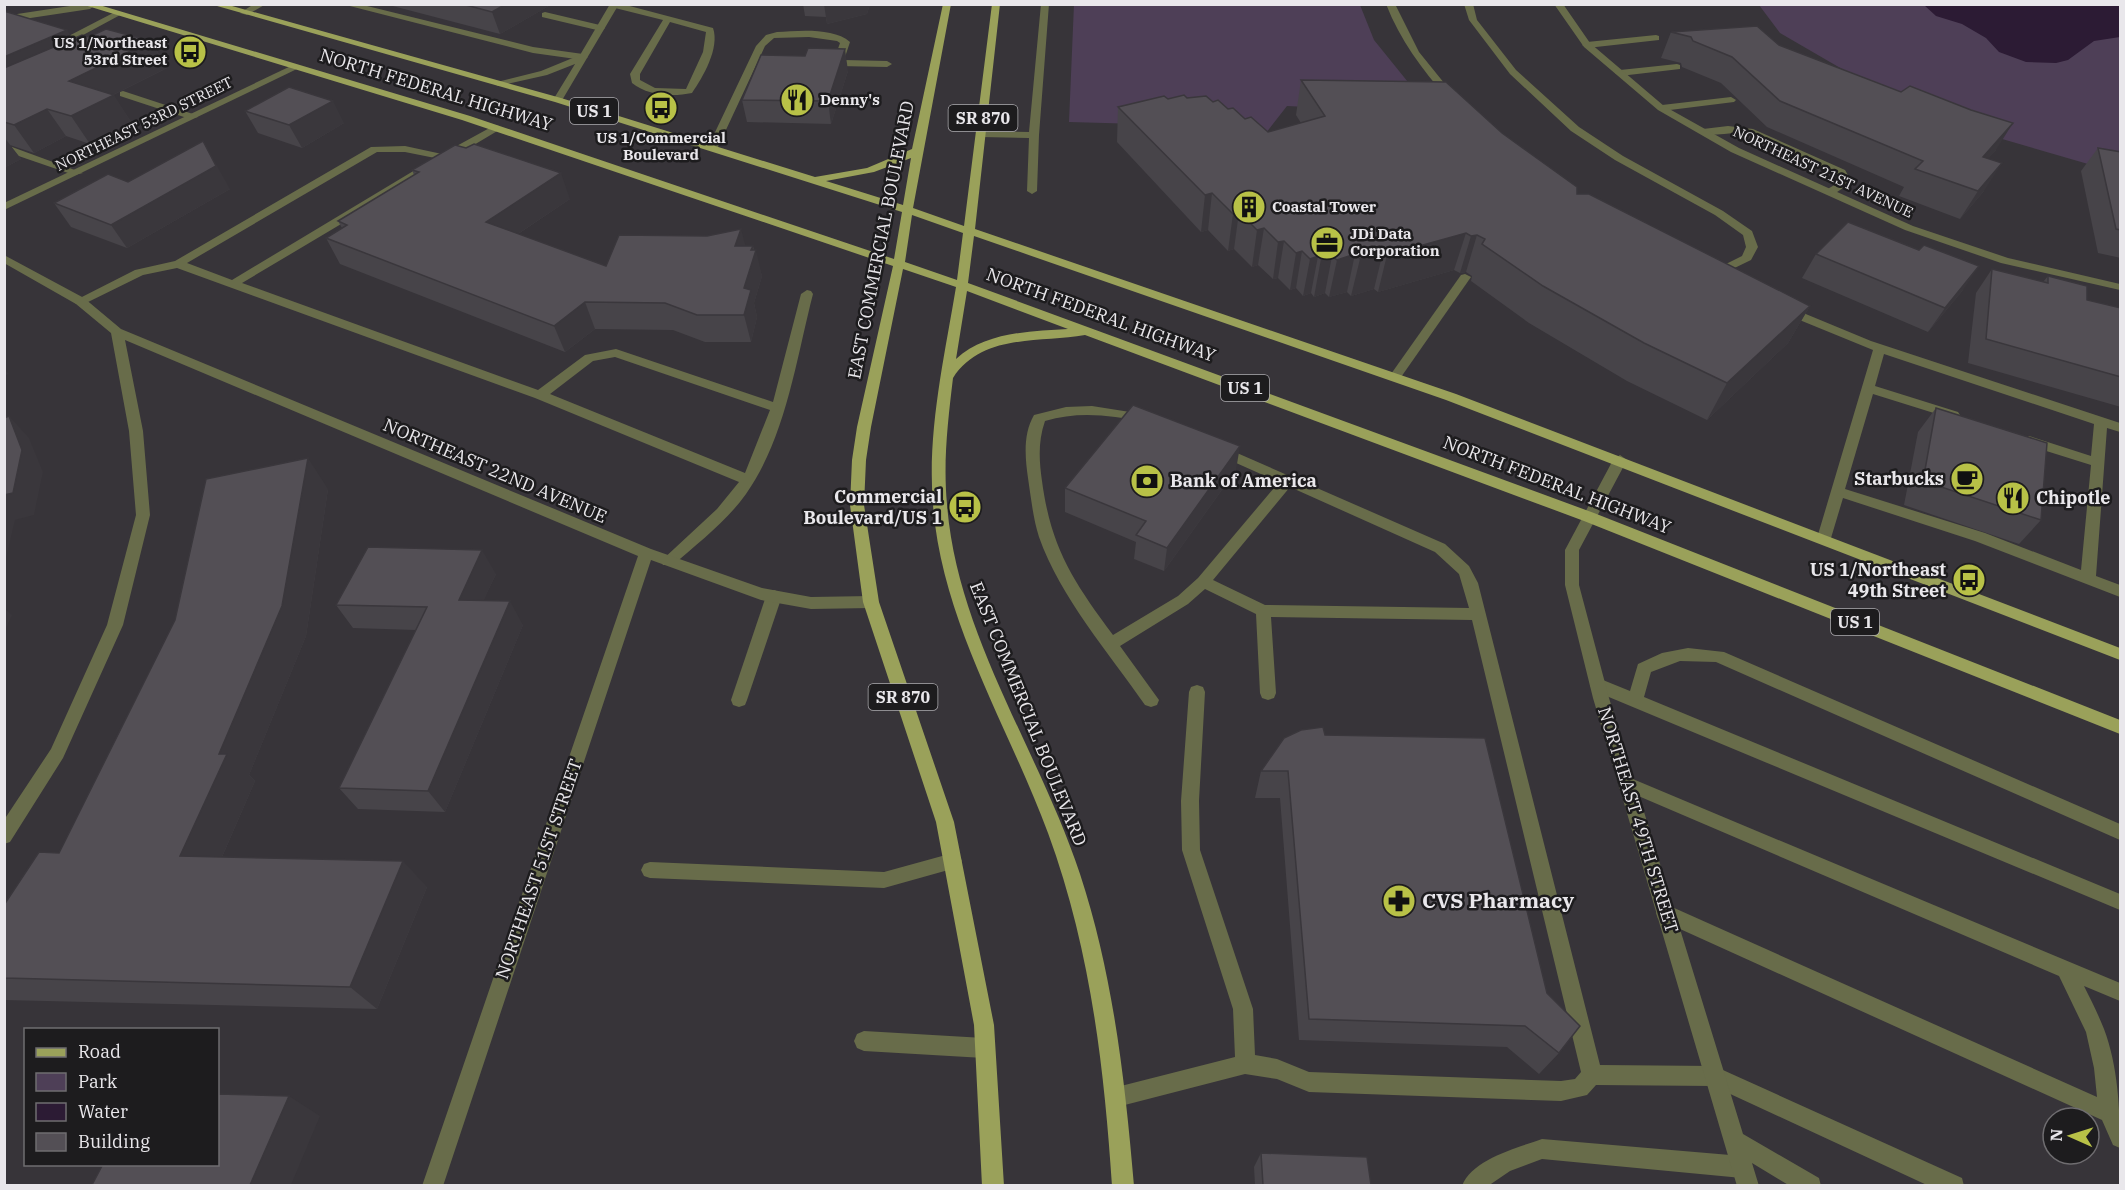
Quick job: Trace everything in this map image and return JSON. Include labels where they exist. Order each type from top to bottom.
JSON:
[{"type":"main road","name":"NORTH FEDERAL HIGHWAY","points":[[214,4],[558,100],[908,210],[1395,377],[1620,460],[2121,654]]},
{"type":"main road","name":"EAST COMMERCIAL BOULEVARD","points":[[947,4],[917,151],[899,263],[859,460],[857,505],[871,602],[945,822],[953,861],[984,1025],[993,1185]]},
{"type":"main road","name":"EAST COMMERCIAL BOULEVARD","points":[[996,4],[962,285],[940,435],[938,479],[943,536],[958,598],[981,660],[1033,778],[1071,873],[1100,982],[1117,1097],[1123,1185]]},
{"type":"main road","name":"NORTH FEDERAL HIGHWAY","points":[[87,5],[495,128],[962,285],[1588,517],[2121,727]]},
{"type":"main road","points":[[810,178],[840,177],[866,172],[893,164],[917,151]]},
{"type":"main road","points":[[949,373],[973,352],[1003,340],[1040,334],[1089,332]]},
{"type":"street","points":[[244,13],[262,4]]},
{"type":"street","points":[[346,4],[533,50],[584,57]]},
{"type":"street","points":[[1032,191],[1034,135],[1045,4]]},
{"type":"street","points":[[1390,4],[1399,29],[1420,61],[1456,104]]},
{"type":"street","points":[[1468,4],[1473,20],[1513,72],[1575,129],[1619,158],[1719,213],[1748,233],[1752,247],[1747,258],[1707,273],[1730,284]]},
{"type":"street","name":"NORTHEAST 21ST AVENUE","points":[[1557,4],[1587,45],[1662,108],[1735,150],[1909,228],[2005,261],[2121,287]]},
{"type":"street","points":[[4,19],[87,5]]},
{"type":"street","points":[[558,100],[615,5],[710,30],[712,35],[707,53],[689,91],[667,92],[640,86],[636,81],[635,74],[668,19]]},
{"type":"street","points":[[89,50],[64,41],[118,14]]},
{"type":"street","points":[[545,15],[601,28]]},
{"type":"street","points":[[713,147],[758,62],[766,40],[771,36],[783,34],[842,39],[845,42],[838,63]]},
{"type":"street","points":[[1587,45],[1656,38]]},
{"type":"street","points":[[498,83],[543,73],[584,57]]},
{"type":"street","points":[[826,63],[886,64]]},
{"type":"street","name":"NORTHEAST 53RD STREET","points":[[4,207],[296,67]]},
{"type":"street","points":[[1620,73],[1677,67]]},
{"type":"street","points":[[123,94],[193,117]]},
{"type":"street","points":[[1662,108],[1731,100]]},
{"type":"street","points":[[233,284],[495,128]]},
{"type":"street","points":[[1703,132],[1728,129],[1749,131],[1841,172],[1847,183],[1830,192]]},
{"type":"street","points":[[981,134],[1034,135]]},
{"type":"street","points":[[8,149],[78,172]]},
{"type":"street","points":[[80,301],[135,273],[159,266],[178,264],[375,149],[405,149],[444,157]]},
{"type":"street","name":"NORTHEAST 22ND AVENUE","points":[[4,258],[80,301],[117,332],[646,553],[761,594],[811,603],[871,602]]},
{"type":"street","points":[[178,264],[540,395],[748,480]]},
{"type":"street","points":[[1395,377],[1465,277]]},
{"type":"street","points":[[668,561],[713,521],[748,480],[769,437],[807,294]]},
{"type":"street","points":[[1768,303],[1880,348],[2121,428]]},
{"type":"street","points":[[4,836],[57,753],[114,625],[143,515],[136,431],[117,332]]},
{"type":"street","points":[[1824,538],[1880,348]]},
{"type":"street","points":[[540,395],[589,358],[616,353],[777,408]]},
{"type":"street","points":[[1869,388],[1967,420]]},
{"type":"street","points":[[1152,700],[1083,605],[1053,554],[1039,512],[1032,464],[1031,438],[1039,418],[1083,409],[1110,410],[1158,424]]},
{"type":"street","points":[[2088,579],[2102,422]]},
{"type":"street","points":[[2011,435],[2098,463]]},
{"type":"street","points":[[1213,448],[1440,548],[1462,565],[1470,580],[1592,1075]]},
{"type":"street","name":"NORTHEAST 49TH STREET","points":[[1620,460],[1572,550],[1572,585],[1598,685],[1745,1176]]},
{"type":"street","points":[[1112,643],[1183,600],[1203,582],[1288,481]]},
{"type":"street","points":[[1839,492],[1980,537],[2121,591]]},
{"type":"street","name":"NORTHEAST 51ST STREET","points":[[432,1185],[646,553]]},
{"type":"street","points":[[1203,582],[1263,611],[1478,614]]},
{"type":"street","points":[[739,700],[774,596]]},
{"type":"street","points":[[1263,611],[1268,693]]},
{"type":"street","points":[[1635,700],[1644,668],[1658,660],[1678,653],[1695,652],[1718,656],[2121,832]]},
{"type":"street","points":[[1598,685],[2121,902]]},
{"type":"street","points":[[1197,692],[1190,801],[1191,850],[1243,1009],[1245,1064]]},
{"type":"street","points":[[1628,784],[2121,992]]},
{"type":"street","points":[[650,870],[884,880],[953,861]]},
{"type":"street","points":[[1665,913],[2109,1113]]},
{"type":"street","points":[[2066,969],[2095,1031],[2104,1068],[2109,1113],[2121,1138]]},
{"type":"street","points":[[864,1041],[984,1048]]},
{"type":"street","points":[[1117,1097],[1245,1064],[1277,1069],[1309,1082],[1537,1090],[1580,1088],[1592,1075],[1714,1076],[1954,1185]]},
{"type":"street","points":[[1733,1140],[1811,1185]]},
{"type":"street","points":[[1472,1185],[1504,1163],[1542,1149],[1745,1176]]},
{"type":"green space","points":[[1074,4],[1360,5],[1374,40],[1433,113],[1287,106],[1255,147],[1211,126],[1069,122]]},
{"type":"green space","points":[[1759,5],[2120,5],[2120,165],[2088,164],[1923,116],[1780,33]]},
{"type":"water","points":[[1924,5],[2120,5],[2120,37],[2094,41],[2068,60],[2056,63],[2026,62],[1999,52],[1986,38],[1962,24],[1936,16]]},
{"type":"building","points":[[462,4],[506,4],[492,12]]},
{"type":"building","points":[[4,11],[67,30],[4,57]]},
{"type":"building","points":[[1757,26],[1779,45],[1901,92],[1910,86],[1971,110],[2013,123],[1983,157],[2002,163],[1978,191],[1915,169],[1923,161],[1780,101],[1732,57],[1693,41],[1691,37],[1671,32]]},
{"type":"building","points":[[106,29],[151,41],[69,81],[114,95],[71,116],[47,109],[14,125],[4,122],[4,68],[82,35],[89,37]]},
{"type":"building","points":[[808,48],[845,49],[828,101],[742,100],[761,55],[805,56]]},
{"type":"building","points":[[1301,80],[1446,82],[1502,133],[1577,187],[1577,194],[1589,194],[1810,306],[1727,383],[1644,343],[1543,286],[1482,244],[1485,239],[1477,235],[1471,236],[1466,233],[1387,255],[1383,252],[1360,259],[1355,254],[1337,260],[1332,256],[1321,259],[1318,256],[1310,259],[1302,251],[1296,253],[1284,241],[1278,242],[1264,228],[1257,230],[1239,212],[1233,214],[1212,193],[1205,195],[1118,107],[1164,96],[1168,99],[1184,95],[1187,98],[1206,96],[1213,102],[1218,100],[1228,109],[1233,108],[1245,119],[1251,117],[1268,132],[1325,116]]},
{"type":"building","points":[[289,87],[333,101],[289,125],[245,111]]},
{"type":"building","points":[[203,141],[216,166],[111,225],[54,203],[108,174],[128,182]]},
{"type":"building","points":[[474,144],[561,173],[486,222],[606,266],[619,235],[707,236],[741,229],[735,246],[753,246],[751,250],[756,250],[744,288],[751,290],[744,315],[697,315],[665,303],[585,302],[554,326],[326,238],[347,225],[338,221],[419,172],[412,170],[455,145],[466,148]]},
{"type":"building","points":[[2098,148],[2121,152],[2121,230],[2116,229]]},
{"type":"building","points":[[1848,222],[1919,250],[1924,245],[1979,266],[1945,308],[1816,254]]},
{"type":"building","points":[[1992,269],[2048,283],[2048,276],[2087,286],[2087,300],[2121,308],[2121,377],[1986,339]]},
{"type":"building","points":[[1133,405],[1240,446],[1167,548],[1136,535],[1146,521],[1065,488]]},
{"type":"building","points":[[1936,408],[2047,443],[2041,520],[1923,481]]},
{"type":"building","points":[[9,416],[22,450],[13,493],[4,495],[4,418]]},
{"type":"building","points":[[308,458],[282,606],[219,754],[227,754],[180,856],[403,861],[350,987],[4,978],[4,905],[39,852],[59,853],[175,620],[206,479]]},
{"type":"building","points":[[368,547],[482,550],[459,600],[510,601],[428,791],[339,788],[427,607],[336,605]]},
{"type":"building","name":"CVS Pharmacy","points":[[1323,727],[1325,735],[1485,738],[1547,993],[1580,1026],[1559,1053],[1525,1026],[1309,1019],[1288,771],[1261,771],[1284,738],[1301,730]]},
{"type":"building","points":[[219,1094],[289,1096],[250,1185],[92,1185],[102,1166],[219,1166]]},
{"type":"building","points":[[1261,1153],[1367,1157],[1371,1185],[1263,1185]]},
{"type":"place","name":"US 1/Northeast 53rd Street","points":[[190,52]]},
{"type":"place","name":"Denny's","points":[[797,100]]},
{"type":"place","name":"US 1/Commercial Boulevard","points":[[661,108]]},
{"type":"place","name":"Coastal Tower","points":[[1249,207]]},
{"type":"place","name":"JDi Data Corporation","points":[[1327,243]]},
{"type":"place","name":"Starbucks","points":[[1967,479]]},
{"type":"place","name":"Bank of America","points":[[1147,481]]},
{"type":"place","name":"Chipotle","points":[[2013,498]]},
{"type":"place","name":"Commercial Boulevard/US 1","points":[[965,507]]},
{"type":"place","name":"US 1/Northeast 49th Street","points":[[1969,580]]},
{"type":"place","name":"CVS Pharmacy","points":[[1399,901]]}]
